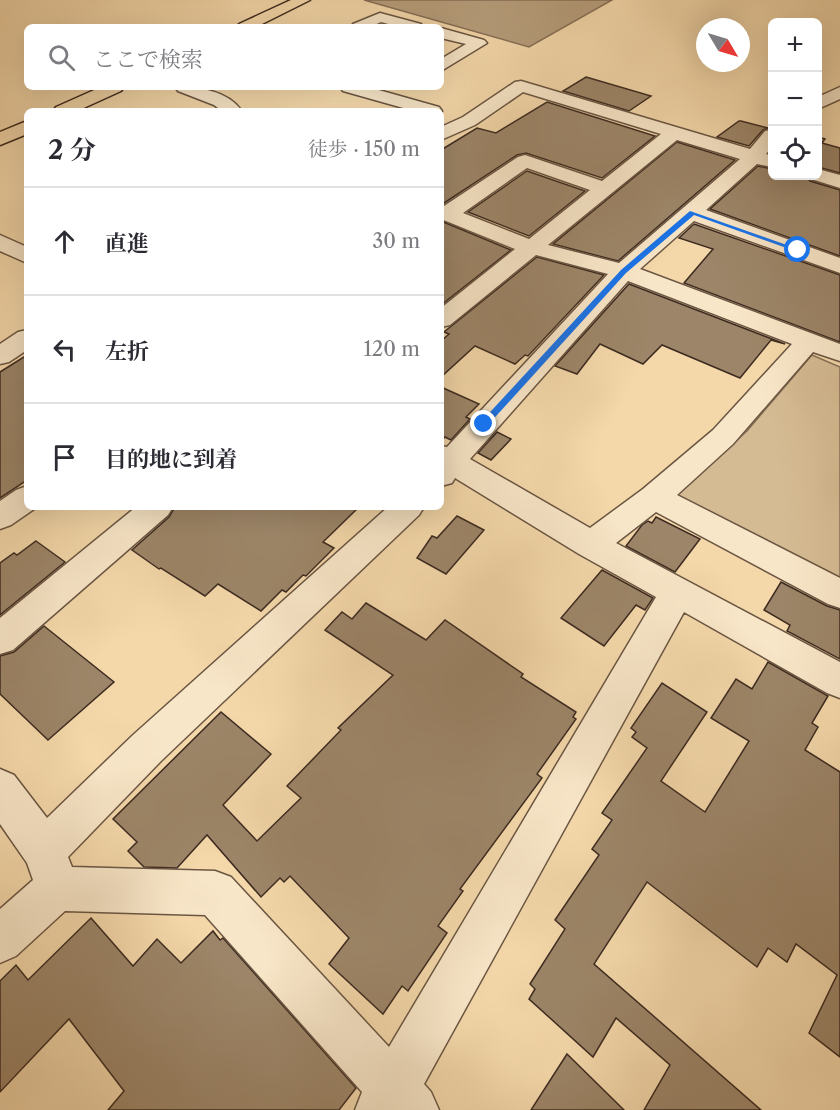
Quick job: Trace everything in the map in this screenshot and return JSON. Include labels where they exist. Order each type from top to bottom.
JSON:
[{"type":"highway","points":[[251,24],[303,0]]},
{"type":"highway","points":[[69,108],[108,90]]},
{"type":"highway","points":[[0,139],[24,128]]},
{"type":"street","points":[[365,24],[380,18],[404,24]]},
{"type":"street","points":[[444,34],[479,43],[444,64]]},
{"type":"street","points":[[444,133],[469,121],[521,86],[763,159]]},
{"type":"street","points":[[192,90],[220,101],[229,108]]},
{"type":"street","points":[[360,90],[423,108]]},
{"type":"street","points":[[388,98],[401,90]]},
{"type":"street","points":[[822,102],[840,92]]},
{"type":"street","points":[[444,114],[469,121]]},
{"type":"street","points":[[444,318],[603,188],[674,134]]},
{"type":"street","points":[[763,159],[693,213],[624,272],[445,464],[840,681]]},
{"type":"street","points":[[444,213],[525,161],[603,188]]},
{"type":"street","points":[[822,176],[840,182]]},
{"type":"street","points":[[693,213],[840,266]]},
{"type":"street","points":[[444,214],[530,247],[624,272],[840,353]]},
{"type":"street","points":[[0,242],[24,254]]},
{"type":"street","points":[[0,356],[24,340]]},
{"type":"street","points":[[591,545],[654,497],[723,437],[810,340]]},
{"type":"street","points":[[654,497],[840,594]]},
{"type":"street","points":[[0,517],[24,500]]},
{"type":"street","points":[[0,639],[154,510]]},
{"type":"street","points":[[0,940],[51,870],[147,748],[405,510]]},
{"type":"street","points":[[0,789],[51,870],[215,893],[396,1103],[678,591]]},
{"type":"shaded area","points":[[364,0],[612,0],[529,47]]},
{"type":"shaded area","points":[[812,355],[840,367],[840,584],[671,498],[747,431]]},
{"type":"building","points":[[586,77],[651,96],[629,111],[563,91]]},
{"type":"building","points":[[547,102],[655,136],[602,178],[526,153],[517,155],[444,203],[444,148],[477,128],[496,133]]},
{"type":"building","points":[[739,121],[768,128],[763,130],[749,146],[717,137]]},
{"type":"building","points":[[677,142],[735,160],[618,261],[553,244]]},
{"type":"building","points":[[822,143],[840,148],[840,173],[822,168]]},
{"type":"building","points":[[758,166],[768,168],[768,180],[809,180],[840,190],[840,256],[710,209]]},
{"type":"building","points":[[527,171],[585,191],[529,236],[468,212]]},
{"type":"building","points":[[444,222],[511,250],[444,303]]},
{"type":"building","points":[[694,224],[840,275],[840,342],[684,283],[713,249],[679,238]]},
{"type":"building","points":[[537,257],[604,275],[528,356],[525,355],[515,364],[475,346],[444,374],[444,338],[449,334],[444,332]]},
{"type":"building","points":[[629,284],[785,344],[771,340],[740,378],[662,345],[643,364],[600,344],[577,374],[555,366]]},
{"type":"building","points":[[24,357],[24,482],[0,498],[0,372]]},
{"type":"building","points":[[444,388],[479,404],[466,417],[470,419],[451,440],[445,437]]},
{"type":"building","points":[[497,432],[511,439],[491,460],[478,453]]},
{"type":"building","points":[[173,510],[356,510],[323,542],[334,548],[306,576],[303,575],[286,592],[282,590],[261,611],[218,584],[205,596],[132,550],[169,517]]},
{"type":"building","points":[[457,516],[484,530],[446,574],[417,558],[432,536],[437,538]]},
{"type":"building","points":[[656,517],[700,539],[675,572],[626,546],[642,525],[648,521],[652,523]]},
{"type":"building","points":[[36,541],[65,562],[0,615],[0,563],[14,553],[17,555]]},
{"type":"building","points":[[602,570],[653,598],[645,610],[636,605],[604,646],[561,618]]},
{"type":"building","points":[[781,582],[827,606],[840,610],[840,659],[787,631],[790,625],[764,610]]},
{"type":"building","points":[[366,603],[426,640],[445,620],[523,674],[521,677],[576,712],[573,717],[576,719],[537,774],[542,778],[460,889],[463,891],[438,926],[447,933],[408,991],[402,986],[383,1014],[329,964],[349,938],[290,876],[284,882],[280,878],[261,897],[207,835],[177,868],[144,867],[128,851],[137,842],[113,819],[221,712],[271,754],[223,805],[257,841],[301,798],[287,786],[341,730],[338,728],[393,675],[325,630],[342,612],[352,619]]},
{"type":"building","points":[[44,626],[114,682],[48,740],[0,694],[0,656],[14,652]]},
{"type":"building","points":[[768,662],[828,696],[812,723],[818,727],[805,750],[840,772],[840,1057],[809,1033],[837,975],[796,944],[787,962],[768,948],[757,967],[647,882],[594,964],[761,1110],[644,1110],[670,1065],[616,1018],[593,1057],[529,999],[535,989],[530,984],[565,929],[555,920],[599,855],[592,849],[612,820],[602,813],[647,748],[632,737],[636,732],[631,728],[662,683],[707,712],[661,781],[705,812],[749,741],[711,718],[736,679],[752,689]]},
{"type":"building","points":[[91,918],[133,966],[157,939],[181,963],[213,931],[220,940],[223,938],[356,1088],[339,1110],[108,1110],[124,1091],[69,1019],[0,1092],[0,981],[16,965],[28,980]]},
{"type":"building","points":[[567,1054],[624,1110],[531,1110]]},
{"type":"route","points":[[484,424],[624,272],[693,213],[798,250]]}]
